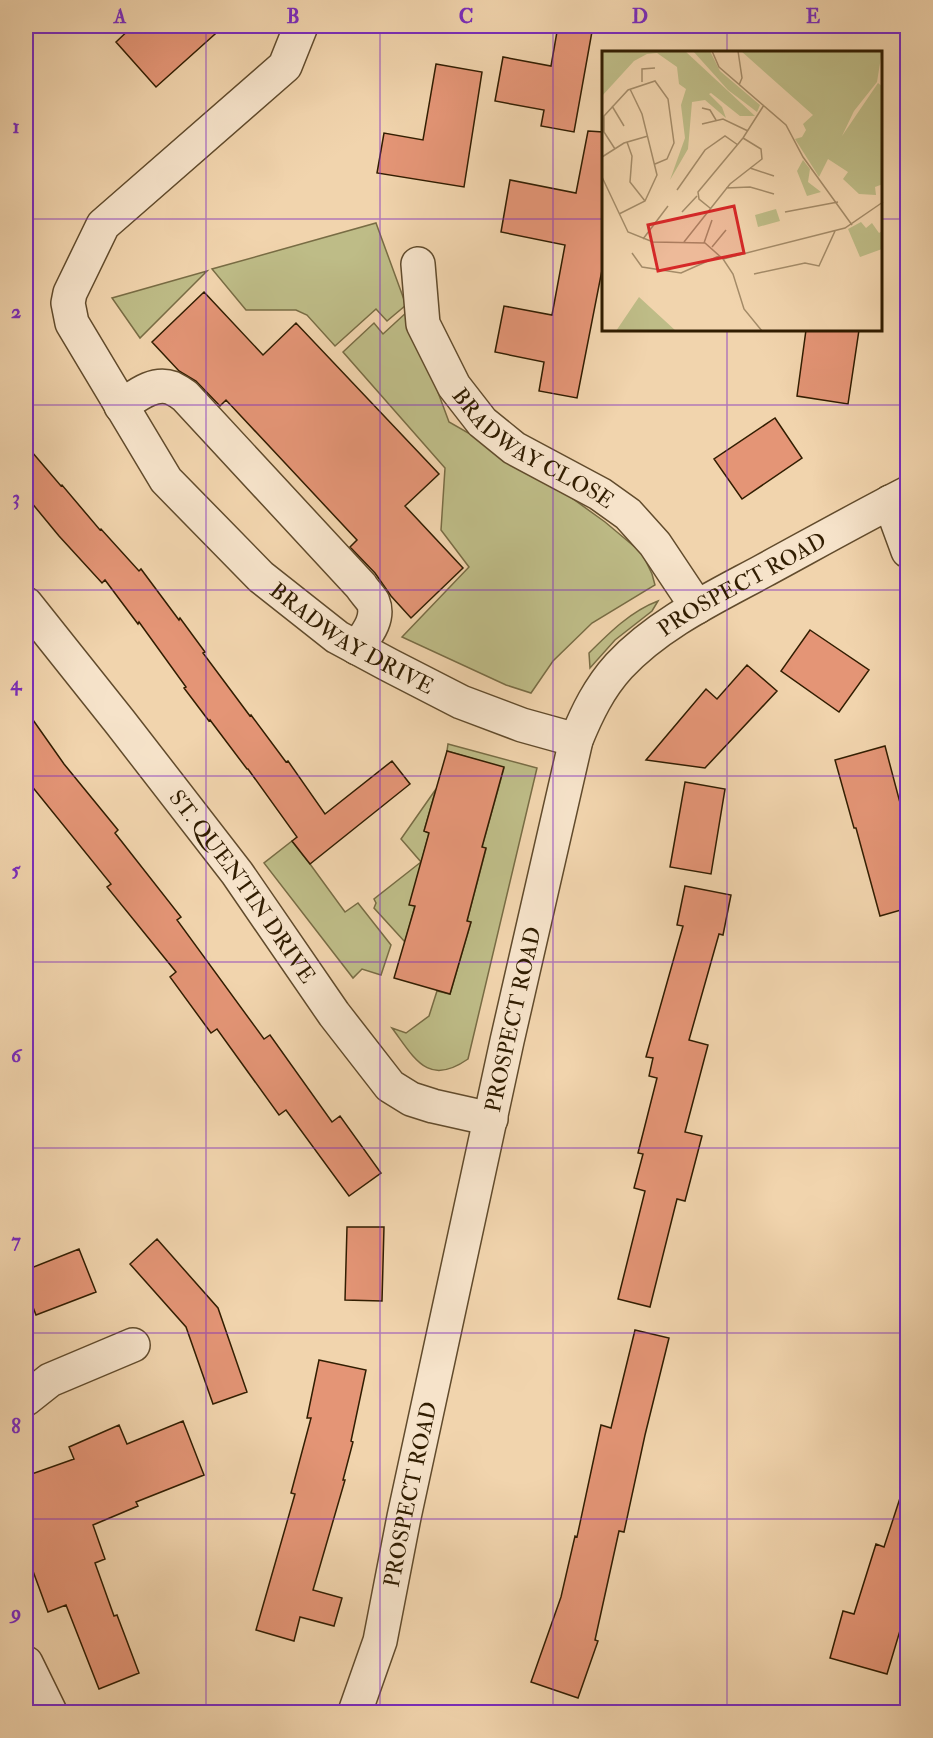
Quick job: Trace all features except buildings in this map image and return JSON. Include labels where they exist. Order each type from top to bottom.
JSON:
[{"type":"street","name":"BRADWAY DRIVE","points":[[301,26],[285,66],[103,225],[70,293],[68,303],[72,323],[166,480],[261,577],[337,637],[461,702],[522,725],[576,740]]},
{"type":"street","name":"BRADWAY CLOSE","points":[[418,264],[423,324],[454,386],[482,422],[514,448],[600,494],[628,514],[655,544],[697,607]]},
{"type":"street","points":[[121,406],[141,392],[155,387],[170,387],[185,396],[372,601],[375,613],[372,626],[357,648]]},
{"type":"street","points":[[899,498],[908,551]]},
{"type":"street","name":"PROSPECT ROAD","points":[[355,1713],[380,1641],[404,1517],[491,1119],[576,740],[585,717],[600,689],[619,666],[646,641],[697,607],[899,498]]},
{"type":"street","name":"ST. QUENTIN DRIVE","points":[[26,604],[237,873],[334,1014],[390,1086],[411,1099],[491,1119]]},
{"type":"street","points":[[26,1399],[50,1380],[133,1345]]},
{"type":"street","points":[[26,1663],[50,1713]]},
{"type":"shaded area","points":[[376,223],[406,305],[387,321],[376,309],[335,346],[307,315],[296,310],[246,310],[212,269]]},
{"type":"shaded area","points":[[207,271],[140,338],[112,298]]},
{"type":"shaded area","points":[[408,311],[449,422],[533,470],[605,522],[642,553],[652,574],[655,585],[592,623],[553,661],[531,693],[506,685],[402,637],[469,567],[441,530],[445,468],[343,352],[374,323],[383,334]]},
{"type":"shaded area","points":[[658,601],[652,611],[615,640],[590,668],[589,653],[597,645],[630,617]]},
{"type":"shaded area","points":[[448,744],[537,768],[468,1059],[454,1067],[432,1070],[416,1059],[392,1028],[406,1033],[429,1016],[437,991],[450,994],[471,922],[467,921],[486,849],[482,847],[504,768],[447,751]]},
{"type":"shaded area","points":[[436,789],[424,831],[429,833],[410,905],[415,906],[405,942],[374,908],[376,903],[374,899],[421,862],[401,839]]},
{"type":"shaded area","points":[[292,841],[345,912],[358,903],[391,945],[381,975],[362,969],[353,978],[264,863]]}]
